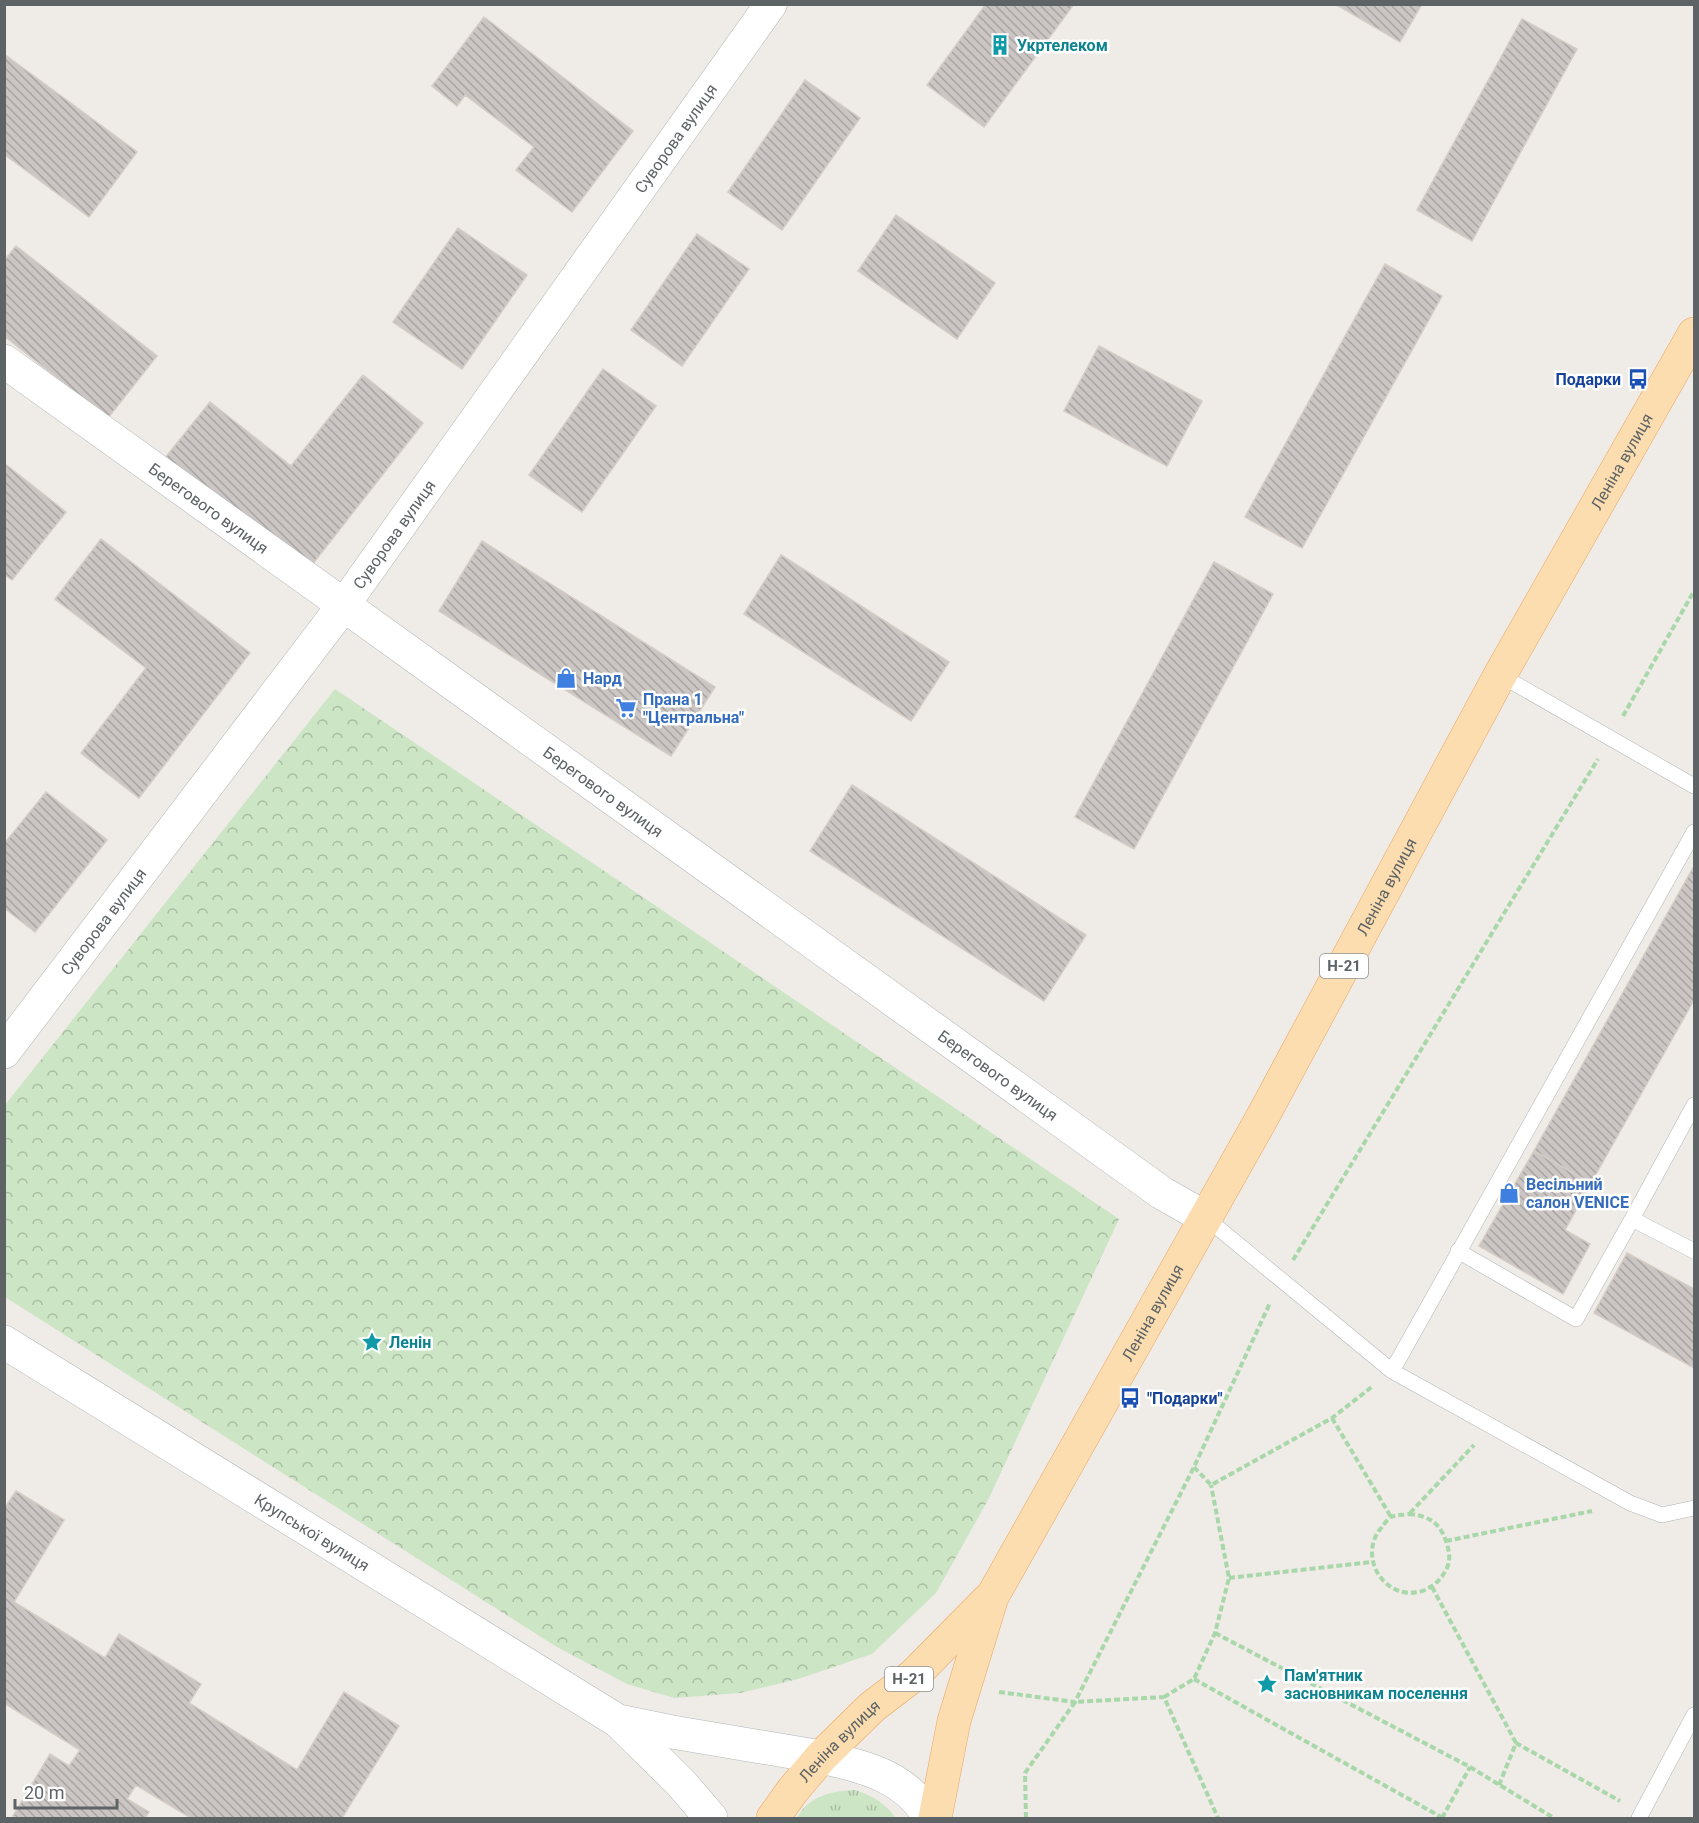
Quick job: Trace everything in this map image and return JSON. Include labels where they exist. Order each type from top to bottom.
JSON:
[{"type":"main road","name":"Леніна вулиця","points":[[935,1818],[954,1720],[992,1597],[1263,1116],[1500,675],[1695,334]]},
{"type":"main road","name":"Леніна вулиця","points":[[773,1818],[821,1757],[872,1707],[914,1676],[992,1597]]},
{"type":"street","name":"Суворова вулиця","points":[[4,1052],[343,606],[771,4]]},
{"type":"street","name":"Берегового вулиця","points":[[4,361],[1162,1193],[1206,1218]]},
{"type":"street","name":"Крупської вулиця","points":[[4,1342],[618,1721],[681,1783],[711,1818]]},
{"type":"street","name":"Крупської вулиця","points":[[618,1721],[821,1757],[883,1773],[923,1805],[930,1818]]},
{"type":"lane","points":[[1500,675],[1695,786]]},
{"type":"lane","points":[[1392,1371],[1695,832]]},
{"type":"lane","points":[[1458,1251],[1576,1319],[1695,1105]]},
{"type":"lane","points":[[1206,1218],[1392,1371],[1630,1503],[1662,1515],[1695,1508]]},
{"type":"lane","points":[[1632,1219],[1695,1251]]},
{"type":"lane","points":[[1640,1816],[1695,1715]]},
{"type":"path","points":[[1026,1818],[1025,1773],[1075,1702],[1194,1467],[1281,1280],[1611,739],[1695,591]]},
{"type":"path","points":[[1212,1485],[1332,1418],[1392,1371]]},
{"type":"path","points":[[1332,1418],[1391,1517]]},
{"type":"path","points":[[1409,1514],[1491,1426]]},
{"type":"path","points":[[1075,1702],[1164,1697],[1194,1679],[1215,1633],[1229,1578],[1212,1485],[1194,1467]]},
{"type":"path","points":[[1446,1541],[1630,1503]]},
{"type":"path","points":[[1409,1514],[1421,1515],[1442,1529],[1450,1553],[1448,1565],[1442,1577],[1432,1587],[1420,1592],[1406,1593],[1393,1589],[1382,1581],[1372,1562],[1373,1544],[1377,1532],[1391,1517],[1409,1514]]},
{"type":"path","points":[[1229,1578],[1372,1562]]},
{"type":"path","points":[[1432,1587],[1516,1743],[1640,1816]]},
{"type":"path","points":[[1215,1633],[1470,1767],[1554,1818]]},
{"type":"path","points":[[1194,1679],[1442,1818],[1470,1767]]},
{"type":"path","points":[[1164,1697],[1218,1818]]},
{"type":"path","points":[[1499,1785],[1516,1743]]},
{"type":"green space","points":[[335,689],[1119,1219],[989,1498],[936,1593],[872,1654],[798,1679],[740,1693],[674,1698],[627,1684],[557,1647],[5,1297],[5,1105]]},
{"type":"green space","points":[[855,1790],[878,1801],[896,1818],[797,1818],[808,1804],[822,1796]]},
{"type":"building","name":"Укртелеком","points":[[986,4],[1074,4],[984,127],[927,85]]},
{"type":"building","points":[[1335,4],[1422,4],[1400,42]]},
{"type":"building","points":[[484,17],[633,131],[572,212],[516,170],[534,147],[465,95],[457,106],[432,86]]},
{"type":"building","points":[[1522,19],[1577,49],[1472,241],[1417,210]]},
{"type":"building","points":[[4,54],[137,152],[89,217],[4,154]]},
{"type":"building","points":[[805,80],[860,118],[782,230],[728,192]]},
{"type":"building","points":[[896,215],[995,283],[957,339],[858,271]]},
{"type":"building","points":[[458,228],[527,275],[462,369],[393,322]]},
{"type":"building","points":[[697,234],[749,269],[682,366],[631,330]]},
{"type":"building","points":[[16,246],[157,356],[108,418],[4,336],[4,261]]},
{"type":"building","points":[[1385,264],[1442,296],[1302,548],[1245,517]]},
{"type":"building","points":[[1099,346],[1202,401],[1167,466],[1064,411]]},
{"type":"building","points":[[603,369],[656,406],[582,512],[529,475]]},
{"type":"building","points":[[363,375],[423,423],[308,570],[165,458],[210,402],[291,466]]},
{"type":"building","points":[[4,463],[66,512],[12,580],[4,574]]},
{"type":"building","points":[[101,539],[250,653],[139,798],[81,753],[146,668],[55,599]]},
{"type":"building","points":[[482,541],[715,687],[671,756],[439,611]]},
{"type":"building","points":[[781,555],[949,662],[911,721],[744,614]]},
{"type":"building","points":[[1214,562],[1273,594],[1134,849],[1075,817]]},
{"type":"building","points":[[852,785],[1086,935],[1044,1001],[810,851]]},
{"type":"building","points":[[46,792],[107,840],[35,932],[4,908],[4,844]]},
{"type":"building","points":[[1694,866],[1694,1000],[1591,1183],[1534,1151]]},
{"type":"building","points":[[1534,1151],[1591,1183],[1565,1230],[1590,1244],[1563,1294],[1479,1246]]},
{"type":"building","points":[[1627,1253],[1694,1289],[1694,1368],[1594,1313]]},
{"type":"building","points":[[16,1491],[64,1520],[14,1602],[105,1658],[119,1634],[201,1684],[189,1703],[297,1770],[344,1692],[399,1726],[342,1818],[191,1818],[136,1785],[127,1799],[149,1812],[145,1818],[17,1818],[13,1816],[50,1754],[69,1766],[80,1750],[4,1703],[4,1509]]},
{"type":"place","name":"Укртелеком","points":[[1000,45]]},
{"type":"place","name":"Подарки","points":[[1638,379]]},
{"type":"place","name":"Нард","points":[[566,678]]},
{"type":"place","name":"Прана 1 \"Центральна\"","points":[[626,708]]},
{"type":"place","name":"Весільний салон VENICE","points":[[1509,1193]]},
{"type":"place","name":"Ленін","points":[[372,1342]]},
{"type":"place","name":"\"Подарки\"","points":[[1130,1398]]},
{"type":"place","name":"Пам'ятник засновникам поселення","points":[[1267,1684]]}]
